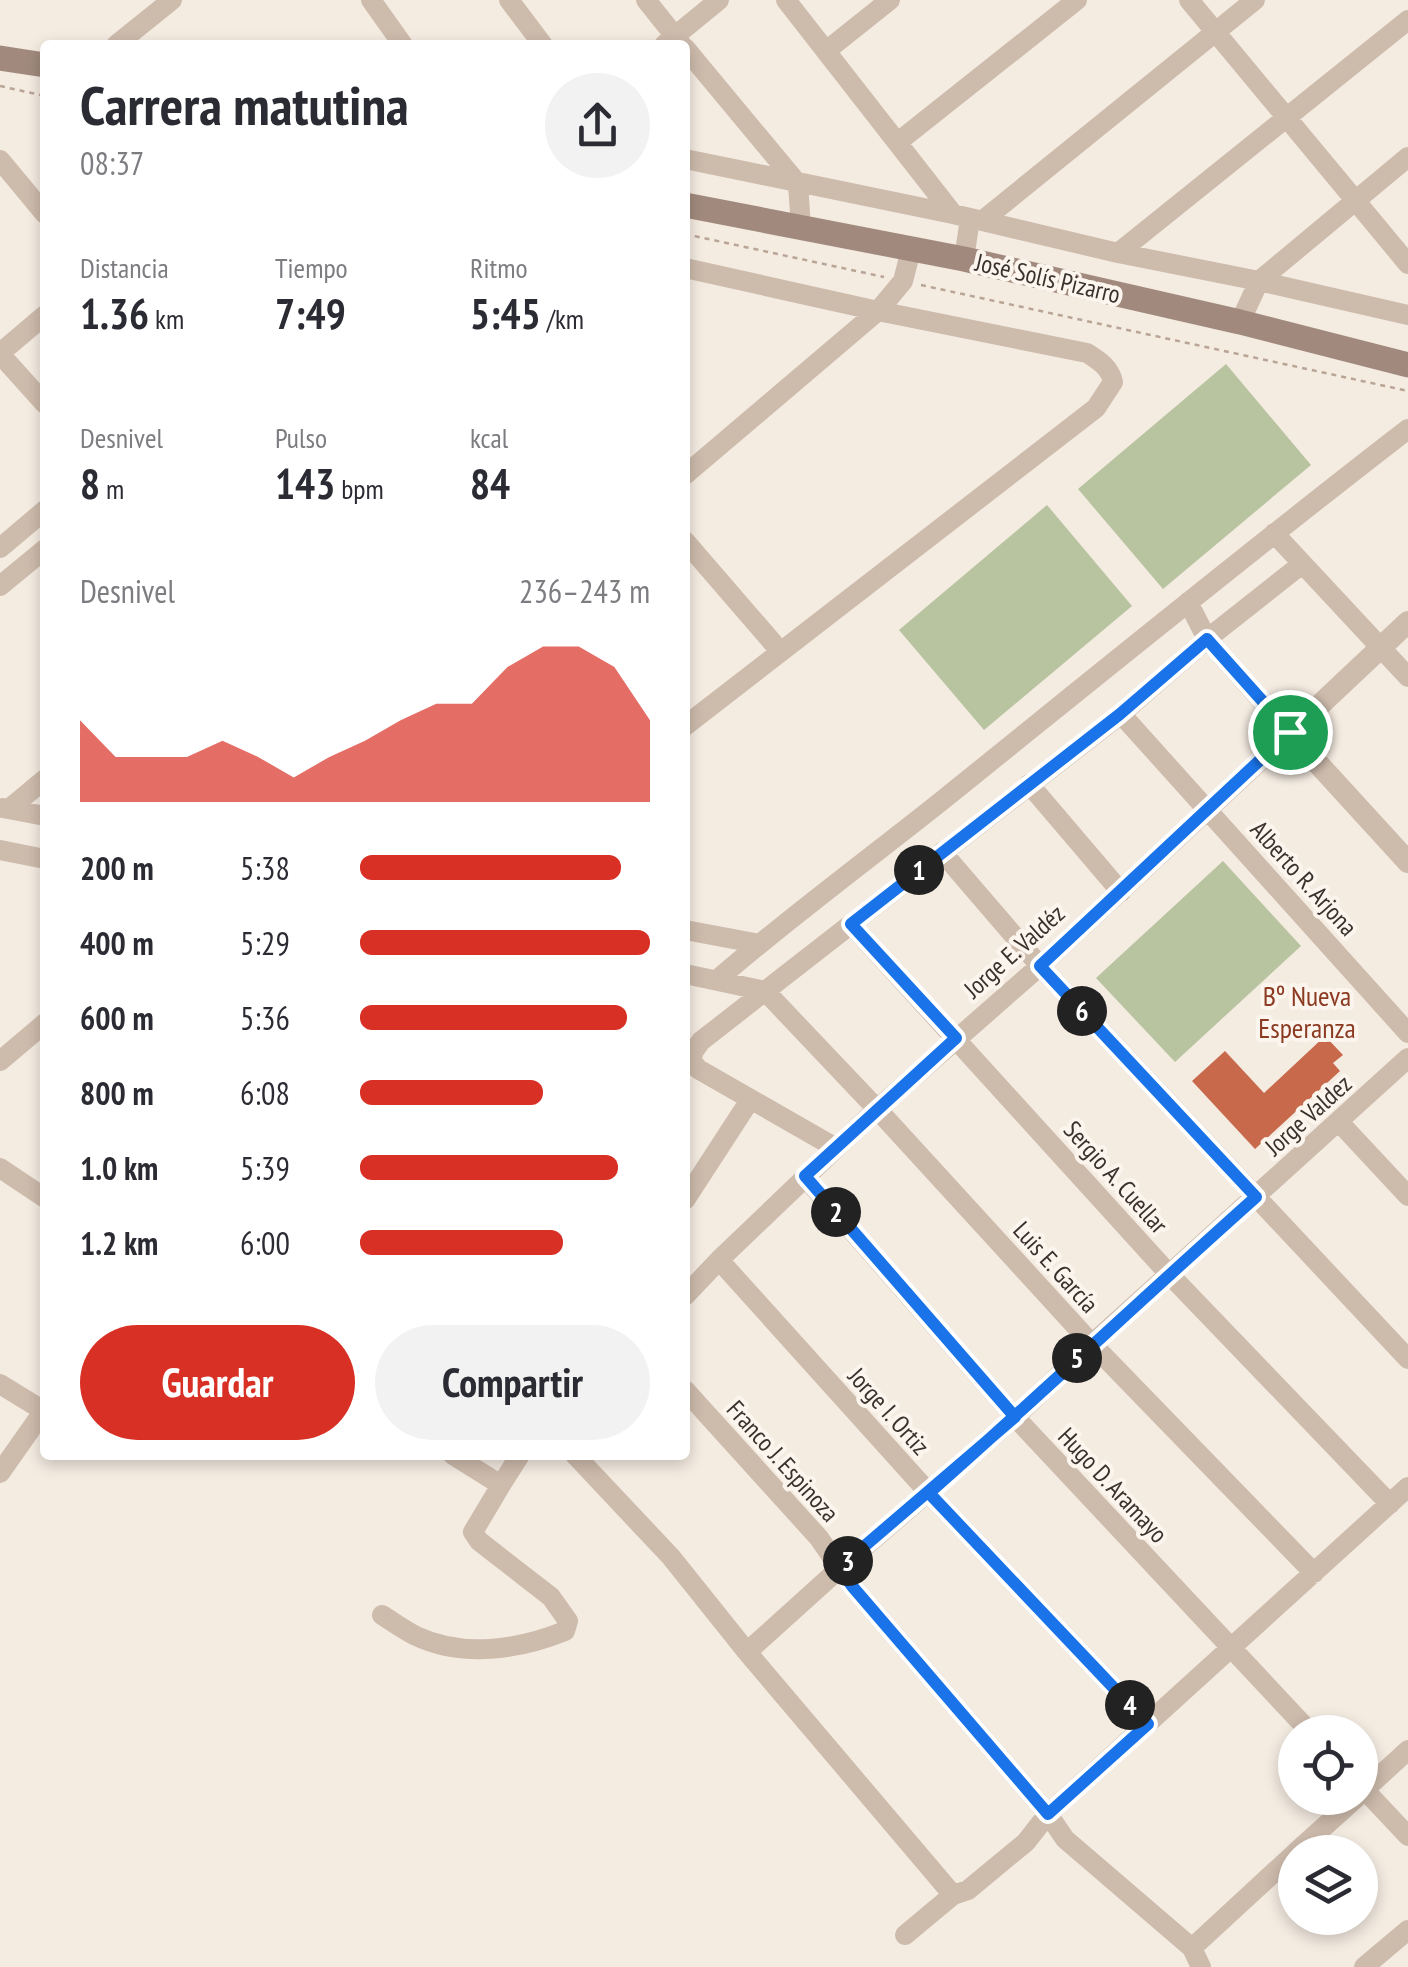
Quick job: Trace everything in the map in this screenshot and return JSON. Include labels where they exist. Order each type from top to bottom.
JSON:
[{"type":"main road","points":[[0,58],[40,65]]},
{"type":"main road","name":"José Solís Pizarro","points":[[690,205],[964,260],[1408,364]]},
{"type":"street","points":[[122,40],[172,0]]},
{"type":"street","points":[[371,0],[399,40]]},
{"type":"street","points":[[509,0],[539,40]]},
{"type":"street","points":[[646,0],[673,40]]},
{"type":"street","points":[[680,40],[719,0]]},
{"type":"street","points":[[786,0],[898,142],[968,218]]},
{"type":"street","points":[[826,51],[890,0]]},
{"type":"street","points":[[898,142],[1076,0]]},
{"type":"street","points":[[1189,0],[1408,264]]},
{"type":"street","points":[[964,260],[968,218],[1254,0]]},
{"type":"street","points":[[1118,253],[1408,20]]},
{"type":"street","points":[[690,60],[798,184],[801,228]]},
{"type":"street","points":[[1240,322],[1259,280],[1408,158]]},
{"type":"street","points":[[0,160],[40,208]]},
{"type":"street","points":[[690,161],[1408,315]]},
{"type":"street","points":[[690,472],[878,311],[903,281],[911,250]]},
{"type":"street","points":[[690,269],[1087,353],[1111,373],[1113,382],[1096,408],[690,722]]},
{"type":"street","points":[[40,319],[0,354],[40,398]]},
{"type":"street","points":[[718,979],[1408,430]]},
{"type":"street","points":[[0,548],[40,514]]},
{"type":"street","points":[[1274,533],[1408,677]]},
{"type":"street","points":[[690,547],[780,652]]},
{"type":"street","points":[[0,586],[40,552]]},
{"type":"street","points":[[836,1148],[698,1069],[692,1061],[700,1041],[1120,714],[1302,564]]},
{"type":"street","points":[[1188,602],[1207,639],[1408,862]]},
{"type":"street","name":"Jorge E. Valdéz","points":[[690,1291],[805,1176],[1040,966],[1408,622]]},
{"type":"street","name":"Alberto R. Arjona","points":[[1120,714],[1408,1033]]},
{"type":"street","points":[[5,809],[40,783]]},
{"type":"street","points":[[1029,784],[1120,892]]},
{"type":"street","points":[[5,809],[40,815]]},
{"type":"street","points":[[0,850],[40,857]]},
{"type":"street","points":[[942,852],[1040,966],[1408,1359]]},
{"type":"street","name":"Sergio A. Cuellar","points":[[851,924],[1169,1274],[1390,1504]]},
{"type":"street","points":[[690,931],[760,944]]},
{"type":"street","points":[[690,975],[765,990]]},
{"type":"street","name":"Luis E. García","points":[[765,990],[1092,1344],[1314,1573]]},
{"type":"street","points":[[0,1061],[40,1027]]},
{"type":"street","name":"Jorge Valdez","points":[[748,1652],[1015,1417],[1408,1058]]},
{"type":"street","points":[[690,1192],[750,1100]]},
{"type":"street","points":[[1339,1122],[1408,1196]]},
{"type":"street","points":[[0,1168],[40,1195]]},
{"type":"street","name":"Hugo D. Aramayo","points":[[805,1176],[1015,1417],[1294,1715]]},
{"type":"street","name":"Jorge I. Ortiz","points":[[719,1260],[929,1493],[1148,1724]]},
{"type":"street","points":[[0,1384],[40,1408]]},
{"type":"street","name":"Franco J. Espinoza","points":[[690,1396],[819,1538],[852,1586],[1048,1814],[1065,1839],[1196,1958]]},
{"type":"street","points":[[0,1473],[40,1416]]},
{"type":"street","points":[[461,1460],[500,1485]]},
{"type":"street","points":[[382,1615],[418,1637],[468,1650],[506,1648],[564,1632],[568,1621],[551,1597],[479,1541],[473,1532],[517,1460]]},
{"type":"street","points":[[580,1460],[672,1557],[953,1895]]},
{"type":"street","points":[[905,1935],[1026,1842],[1048,1814],[1408,1487]]},
{"type":"street","points":[[1378,1776],[1408,1750]]},
{"type":"street","points":[[1378,1808],[1408,1836]]},
{"type":"street","points":[[1315,1835],[1335,1815]]},
{"type":"street","points":[[1196,1958],[1278,1872]]},
{"type":"street","points":[[1364,1967],[1408,1930]]},
{"type":"path","points":[[0,86],[40,95]]},
{"type":"path","points":[[690,235],[1408,390]]},
{"type":"green space","points":[[1226,364],[1311,465],[1163,589],[1078,489]]},
{"type":"green space","points":[[1047,505],[1132,606],[984,730],[899,630]]},
{"type":"green space","points":[[1223,861],[1301,946],[1175,1062],[1096,978]]},
{"type":"building","points":[[1325,1036],[1343,1055],[1333,1063],[1340,1071],[1255,1149],[1192,1081],[1225,1051],[1264,1093]]},
{"type":"district","name":"Bº Nueva Esperanza","points":[[1307,1012]]},
{"type":"route","points":[[1290,732],[1040,966],[1256,1197],[1015,1417],[929,1493],[1148,1724],[1048,1814],[839,1568],[1015,1417],[805,1176],[956,1038],[851,924],[1120,714],[1207,639],[1290,732]]}]
